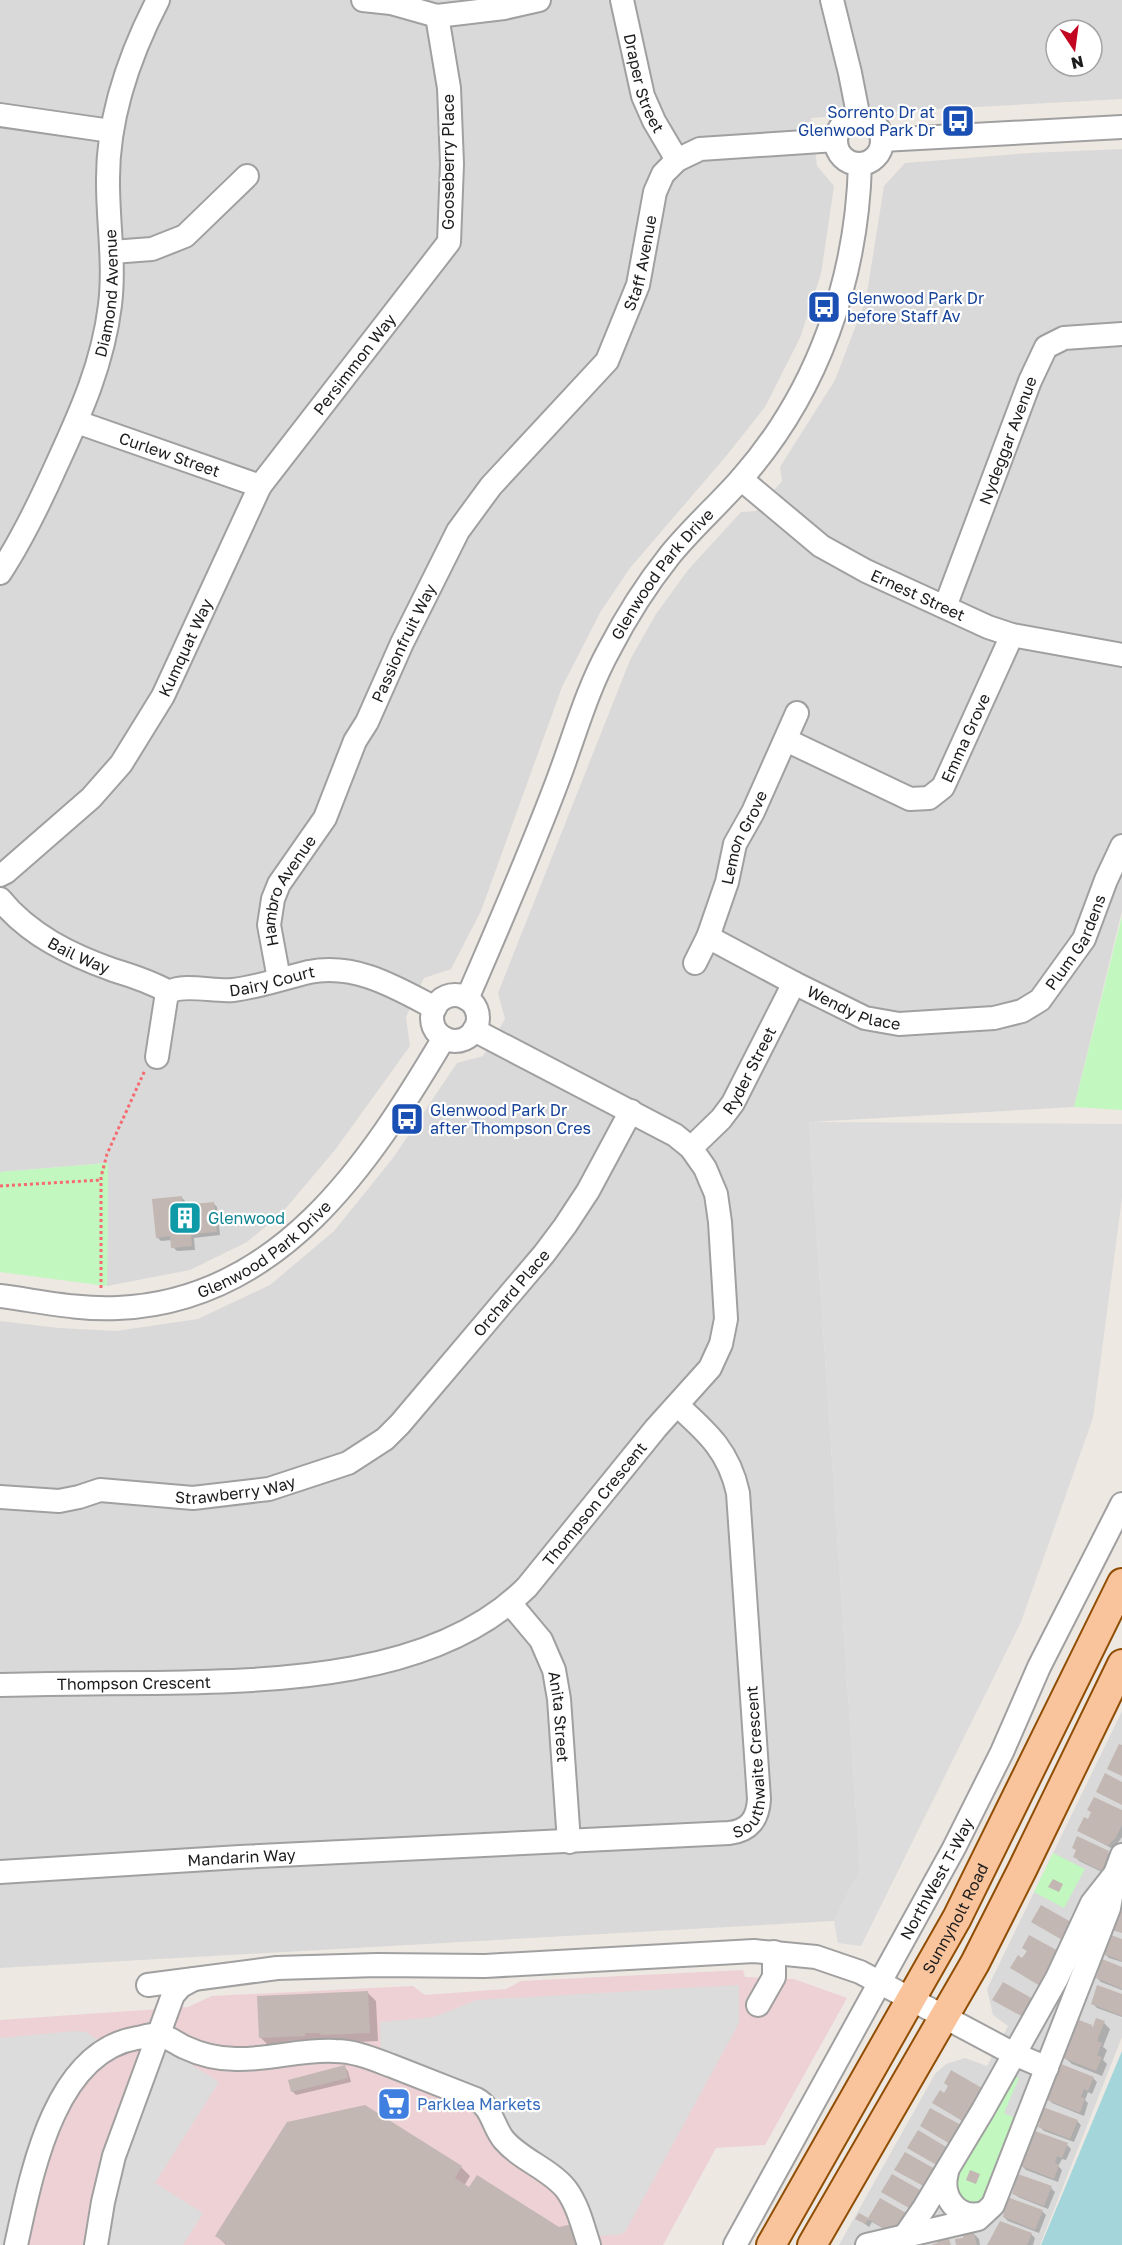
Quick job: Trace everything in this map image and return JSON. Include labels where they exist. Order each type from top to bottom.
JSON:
[{"type":"main road","name":"Sunnyholt Road","points":[[771,2245],[971,1891],[1122,1583]]},
{"type":"main road","points":[[812,2245],[944,2018],[1023,1870],[1122,1664]]},
{"type":"street","name":"Diamond Avenue","points":[[0,573],[28,528],[77,422],[97,371],[105,338],[111,292],[112,252],[108,185],[111,131],[130,63],[141,33],[158,0]]},
{"type":"street","points":[[363,0],[391,3],[437,16],[504,8],[539,0]]},
{"type":"street","name":"Draper Street","points":[[622,0],[643,96],[654,121],[677,160]]},
{"type":"street","points":[[832,0],[859,119]]},
{"type":"street","name":"Gooseberry Place","points":[[437,16],[449,88],[452,164],[448,242]]},
{"type":"street","points":[[0,115],[111,131]]},
{"type":"street","points":[[859,119],[874,124],[882,140],[877,155],[870,162],[860,164],[852,163],[842,157],[836,140],[841,127],[852,120],[859,119]]},
{"type":"street","points":[[882,140],[1122,127]]},
{"type":"street","name":"Staff Avenue","points":[[491,486],[607,361],[638,285],[655,192],[663,174],[677,160],[700,149],[836,140]]},
{"type":"street","name":"Glenwood Park Drive","points":[[467,999],[512,897],[588,693],[608,651],[639,598],[670,556],[760,455],[795,402],[828,335],[839,301],[857,220],[860,164]]},
{"type":"street","points":[[112,252],[152,249],[185,236],[247,176]]},
{"type":"street","name":"Persimmon Way","points":[[260,486],[448,242]]},
{"type":"street","name":"Nydeggar Avenue","points":[[945,607],[1030,381],[1046,347],[1064,338],[1122,334]]},
{"type":"street","name":"Curlew Street","points":[[77,422],[260,486]]},
{"type":"street","name":"Ernest Street","points":[[741,478],[828,551],[866,571],[1012,635],[1122,655]]},
{"type":"street","name":"Kumquat Way","points":[[0,875],[91,798],[121,764],[163,696],[260,486]]},
{"type":"street","name":"Passionfruit Way","points":[[329,807],[355,741],[367,722],[402,643],[458,531],[491,486]]},
{"type":"street","name":"Emma Grove","points":[[786,740],[910,799],[929,798],[943,787],[1012,635]]},
{"type":"street","points":[[786,740],[797,713]]},
{"type":"street","name":"Lemon Grove","points":[[708,937],[727,882],[735,844],[744,824],[753,812],[786,740]]},
{"type":"street","name":"Hambro Avenue","points":[[279,979],[269,925],[273,899],[279,884],[320,827],[329,807]]},
{"type":"street","name":"Plum Gardens","points":[[1040,1000],[1084,939],[1106,880],[1122,846]]},
{"type":"street","name":"Bail Way","points":[[0,899],[40,936],[63,950],[145,980],[169,992]]},
{"type":"street","points":[[695,963],[708,937]]},
{"type":"street","name":"Wendy Place","points":[[708,937],[858,1015],[887,1023],[994,1018],[1022,1011],[1040,1000]]},
{"type":"street","name":"Dairy Court","points":[[169,992],[180,988],[231,990],[251,988],[279,979],[332,970],[354,972],[382,981],[435,1008]]},
{"type":"street","name":"Ryder Street","points":[[691,1148],[721,1119],[733,1103],[794,983]]},
{"type":"street","points":[[157,1058],[164,1007],[169,992]]},
{"type":"street","points":[[455,995],[467,999],[474,1005],[477,1012],[478,1020],[474,1030],[466,1039],[459,1041],[444,1038],[434,1027],[432,1019],[435,1008],[441,1000],[448,996],[455,995]]},
{"type":"street","name":"Thompson Crescent","points":[[0,1685],[211,1682],[313,1674],[399,1657],[437,1646],[475,1627],[510,1603],[539,1574],[710,1368],[721,1344],[726,1320],[720,1222],[716,1194],[705,1168],[691,1148],[675,1135],[474,1030]]},
{"type":"street","name":"Glenwood Park Drive","points":[[0,1296],[80,1308],[140,1306],[193,1295],[248,1270],[297,1235],[344,1184],[387,1127],[444,1038]]},
{"type":"street","name":"Orchard Place","points":[[363,1452],[385,1439],[400,1424],[544,1254],[588,1191],[632,1111]]},
{"type":"street","name":"Southwaite Crescent","points":[[432,1850],[735,1833],[751,1824],[757,1815],[759,1799],[738,1493],[728,1463],[718,1445],[677,1405]]},
{"type":"street","name":"Strawberry Way","points":[[0,1497],[59,1500],[79,1497],[100,1490],[193,1498],[247,1493],[276,1487],[341,1466],[363,1452]]},
{"type":"street","name":"NorthWest T-Way","points":[[735,2245],[954,1848],[1002,1752],[1040,1667],[1122,1504]]},
{"type":"street","name":"Anita Street","points":[[510,1603],[541,1640],[554,1670],[559,1699],[569,1842]]},
{"type":"street","name":"Mandarin Way","points":[[0,1872],[240,1857],[432,1850]]},
{"type":"street","points":[[904,2236],[947,2172],[1068,1956],[1092,1903],[1118,1864]]},
{"type":"street","points":[[867,2245],[967,2222],[978,2219],[986,2213],[1000,2189],[1109,1908],[1118,1864]]},
{"type":"street","points":[[148,1985],[286,1967],[485,1966],[743,1952],[804,1954],[834,1952],[881,1983],[944,2018],[1014,2054],[1047,2068]]},
{"type":"street","points":[[759,2006],[774,1977],[774,1952]]},
{"type":"street","points":[[96,2245],[98,2226],[114,2156],[173,1995],[181,1986],[194,1979]]},
{"type":"street","points":[[16,2245],[37,2157],[56,2111],[74,2081],[89,2061],[109,2047],[126,2040],[159,2035],[195,2052],[218,2058],[265,2059],[319,2050],[346,2052],[372,2059],[483,2102],[499,2133],[509,2145],[566,2190],[577,2211],[589,2245]]},
{"type":"street","points":[[947,2172],[945,2193],[953,2205],[965,2213],[979,2215],[986,2213]]},
{"type":"path","points":[[101,1290],[101,1180],[107,1154],[142,1074],[157,1058]]},
{"type":"path","points":[[0,1186],[101,1180]]},
{"type":"shaded area","points":[[0,0],[1122,0],[1122,99],[811,118],[817,166],[834,186],[821,274],[800,338],[765,407],[630,568],[601,611],[562,687],[481,911],[451,969],[424,978],[406,1017],[410,1046],[335,1150],[281,1214],[247,1242],[190,1270],[107,1286],[108,1163],[0,1172]]},
{"type":"shaded area","points":[[1122,149],[1122,911],[1074,1107],[809,1122],[860,1870],[834,1921],[0,1968],[0,1321],[59,1328],[116,1331],[198,1319],[270,1285],[334,1231],[393,1158],[457,1063],[483,1056],[505,1019],[498,993],[630,660],[656,614],[688,570],[741,512],[756,511],[782,481],[780,467],[835,380],[866,299],[884,186],[905,163],[1029,153]]},
{"type":"shaded area","points":[[809,1122],[1122,1124],[1122,1198],[1093,1418],[1021,1622],[861,1946],[838,1943],[834,1921],[860,1870]]},
{"type":"shaded area","points":[[1122,1711],[1122,2037],[1040,2245],[839,2245],[935,2074],[946,2064],[965,2058],[987,2066],[1008,2026],[993,2015],[987,1989]]},
{"type":"shaded area","name":"Parklea Markets","points":[[743,1970],[745,1977],[794,1979],[847,1998],[765,2145],[716,2148],[663,2245],[0,2245],[0,2020],[188,2007],[212,1996],[413,1986],[425,1995],[506,1989],[521,1981]]},
{"type":"shaded area","points":[[739,1985],[739,2023],[625,2232],[618,2235],[594,2236],[504,2128],[381,2056],[380,2022],[434,2017],[477,2000]]},
{"type":"shaded area","points":[[86,2032],[100,2041],[41,2126],[5,2245],[0,2245],[0,2038]]},
{"type":"shaded area","points":[[168,2050],[219,2082],[155,2183],[203,2213],[183,2245],[105,2245],[121,2163],[164,2052]]},
{"type":"green space","points":[[1122,916],[1122,1110],[1074,1107]]},
{"type":"green space","points":[[108,1163],[107,1286],[0,1272],[0,1172]]},
{"type":"green space","points":[[1053,1853],[1085,1869],[1064,1908],[1034,1892]]},
{"type":"green space","points":[[1010,2074],[1019,2078],[1004,2113],[1021,2121],[988,2201],[971,2206],[956,2196],[958,2168]]},
{"type":"water","points":[[1122,2051],[1122,2245],[1041,2245]]},
{"type":"building","name":"Glenwood","points":[[182,1196],[182,1205],[214,1202],[217,1232],[191,1234],[192,1246],[171,1248],[170,1236],[156,1238],[152,1199]]},
{"type":"building","points":[[1119,1744],[1122,1745],[1122,1776],[1107,1769]]},
{"type":"building","points":[[1105,1773],[1122,1782],[1122,1805],[1096,1792]]},
{"type":"building","points":[[1094,1797],[1122,1810],[1122,1825],[1115,1839],[1108,1846],[1077,1831],[1084,1817],[1088,1819],[1091,1812],[1087,1810]]},
{"type":"building","points":[[1077,1836],[1109,1851],[1102,1871],[1073,1857],[1076,1850],[1072,1848]]},
{"type":"building","points":[[1053,1879],[1063,1884],[1059,1892],[1048,1887]]},
{"type":"building","points":[[1041,1905],[1071,1922],[1064,1941],[1031,1922]]},
{"type":"building","points":[[1118,1910],[1122,1911],[1122,1933],[1112,1930]]},
{"type":"building","points":[[1029,1935],[1060,1952],[1040,1986],[1010,1968],[1018,1955],[1022,1958],[1027,1951],[1022,1948]]},
{"type":"building","points":[[1111,1935],[1122,1939],[1122,1961],[1104,1954]]},
{"type":"building","points":[[1102,1959],[1122,1967],[1122,1989],[1096,1978]]},
{"type":"building","points":[[1003,1982],[1033,1999],[1025,2018],[992,2000]]},
{"type":"building","points":[[1097,1985],[1122,1994],[1122,2016],[1091,2004]]},
{"type":"building","points":[[368,1991],[370,2033],[321,2035],[320,2033],[305,2033],[305,2036],[259,2038],[257,1996]]},
{"type":"building","points":[[1096,2018],[1105,2021],[1097,2041],[1102,2043],[1097,2055],[1102,2057],[1096,2071],[1063,2058],[1071,2031],[1074,2032],[1079,2020],[1092,2025],[1092,2029]]},
{"type":"building","points":[[1061,2064],[1094,2077],[1088,2091],[1084,2089],[1081,2097],[1085,2098],[1080,2113],[1047,2100],[1055,2072],[1057,2073]]},
{"type":"building","points":[[345,2065],[348,2078],[291,2092],[288,2080]]},
{"type":"building","points":[[951,2070],[982,2088],[963,2121],[932,2103],[940,2090],[944,2093],[948,2086],[944,2083]]},
{"type":"building","points":[[365,2105],[462,2166],[455,2178],[469,2187],[477,2175],[559,2227],[581,2222],[586,2245],[226,2245],[215,2236],[287,2122]]},
{"type":"building","points":[[1043,2107],[1078,2120],[1070,2139],[1038,2127],[1040,2122],[1037,2121]]},
{"type":"building","points":[[930,2108],[961,2125],[952,2145],[920,2126]]},
{"type":"building","points":[[918,2130],[948,2148],[940,2167],[907,2148]]},
{"type":"building","points":[[1035,2131],[1068,2143],[1062,2158],[1057,2156],[1055,2163],[1059,2165],[1054,2179],[1021,2166],[1024,2158],[1021,2156],[1028,2138],[1031,2140]]},
{"type":"building","points":[[905,2152],[935,2169],[927,2188],[894,2170]]},
{"type":"building","points":[[970,2170],[980,2174],[976,2184],[966,2180]]},
{"type":"building","points":[[892,2174],[922,2191],[914,2211],[881,2192]]},
{"type":"building","points":[[1018,2174],[1052,2186],[1044,2206],[1012,2194]]},
{"type":"building","points":[[1007,2197],[1043,2210],[1035,2230],[1003,2217],[1004,2212],[1002,2211]]},
{"type":"building","points":[[880,2198],[906,2213],[895,2232],[890,2232],[868,2219],[865,2224],[855,2219],[859,2213],[868,2218]]},
{"type":"building","points":[[1000,2221],[1032,2233],[1027,2245],[987,2245]]},
{"type":"building","points":[[973,2231],[977,2245],[956,2245],[955,2239],[963,2238],[963,2232]]},
{"type":"building","points":[[948,2236],[951,2245],[931,2245],[937,2243],[938,2237]]},
{"type":"place","name":"Sorrento Dr at Glenwood Park Dr","points":[[958,121]]},
{"type":"place","name":"Glenwood Park Dr before Staff Av","points":[[824,307]]},
{"type":"place","name":"Glenwood Park Dr after Thompson Cres","points":[[407,1119]]},
{"type":"place","name":"Glenwood","points":[[185,1218]]},
{"type":"place","name":"Parklea Markets","points":[[394,2104]]}]
